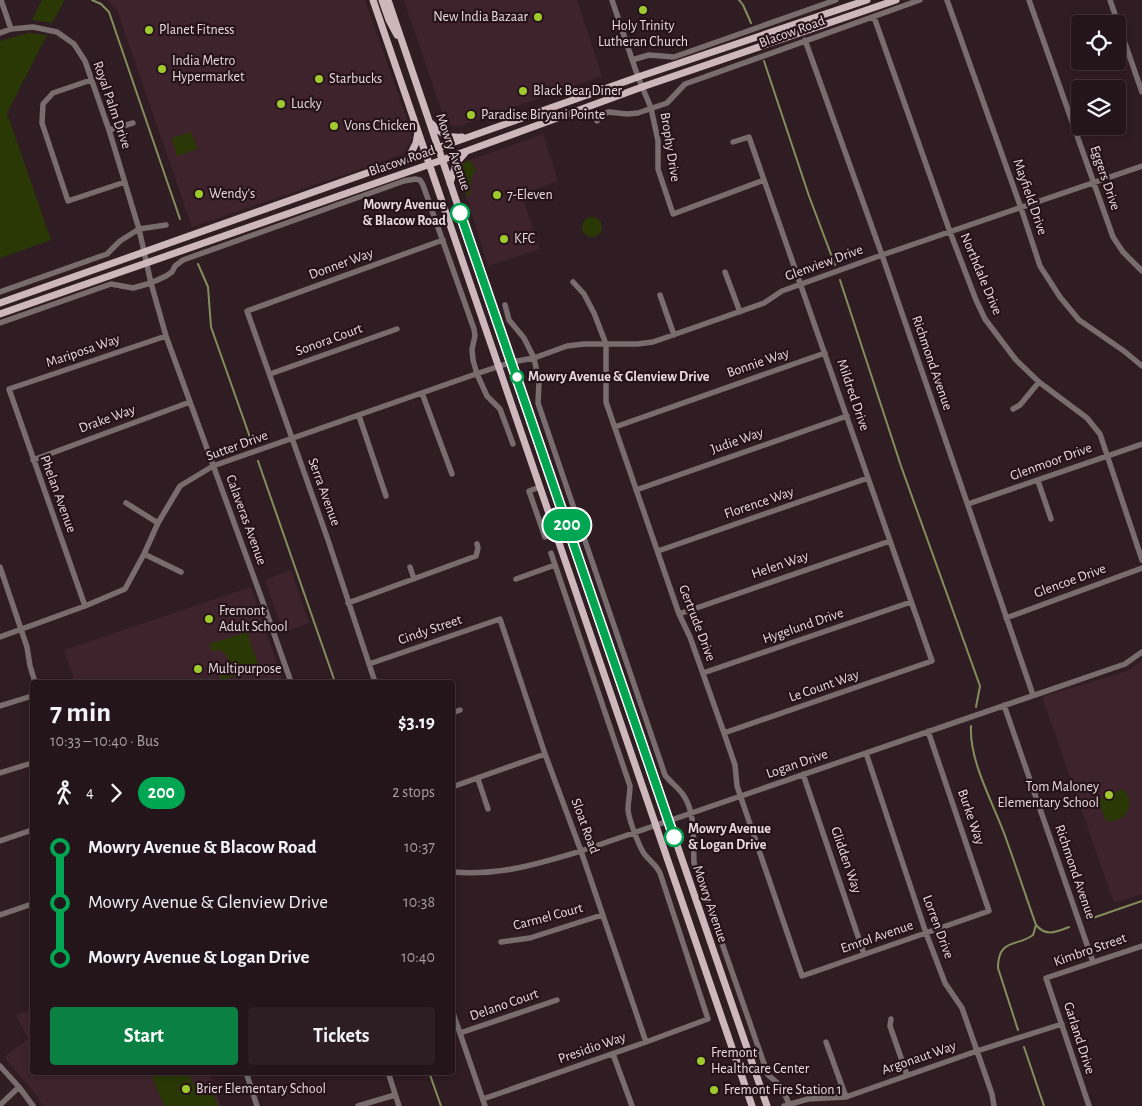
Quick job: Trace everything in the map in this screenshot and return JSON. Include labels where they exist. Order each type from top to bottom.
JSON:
[{"type":"main road","name":"Mowry Avenue","points":[[373,0],[752,1106]]},
{"type":"main road","points":[[382,0],[388,20],[406,51]]},
{"type":"main road","name":"Mowry Avenue","points":[[388,0],[767,1106]]},
{"type":"main road","name":"Blacow Road","points":[[0,303],[638,77],[867,0]]},
{"type":"main road","name":"Blacow Road","points":[[0,314],[466,152],[642,87],[896,0]]},
{"type":"main road","points":[[429,121],[438,131],[448,137],[477,135]]},
{"type":"main road","points":[[408,159],[416,144],[418,132]]},
{"type":"main road","points":[[450,183],[457,162],[466,152]]},
{"type":"street","points":[[1,0],[11,29]]},
{"type":"street","name":"Brophy Drive","points":[[612,0],[638,77],[651,108],[658,140],[658,169],[672,214],[764,180]]},
{"type":"street","name":"Blacow Road","points":[[632,60],[649,55],[674,57],[836,0]]},
{"type":"street","name":"Blacow Road","points":[[597,121],[599,115],[609,112],[638,113],[667,103],[685,84],[920,0]]},
{"type":"street","name":"Mayfield Drive","points":[[947,0],[1040,266],[1060,297],[1079,320],[1142,366]]},
{"type":"street","name":"Eggers Drive","points":[[1029,0],[1113,237],[1127,256],[1142,271]]},
{"type":"street","points":[[1110,0],[1142,92]]},
{"type":"street","name":"Northdale Drive","points":[[874,17],[950,232],[985,319],[1016,360],[1039,382],[1092,424],[1100,434],[1142,560]]},
{"type":"street","name":"Royal Palm Drive","points":[[0,33],[11,29],[33,27],[57,32],[74,44],[85,62],[109,130],[139,229],[144,252]]},
{"type":"street","name":"Richmond Avenue","points":[[805,40],[882,255],[1033,695]]},
{"type":"street","points":[[91,80],[53,93],[44,104],[42,122],[68,201],[125,182]]},
{"type":"street","points":[[109,130],[133,122]]},
{"type":"street","name":"Mildred Drive","points":[[733,142],[749,137],[932,662]]},
{"type":"street","name":"Glenview Drive","points":[[512,362],[534,358],[567,346],[653,342],[764,303],[782,292],[801,284],[1142,166]]},
{"type":"street","name":"Blacow Road","points":[[0,323],[112,284],[133,288],[151,283],[172,272],[175,266],[183,260],[415,179],[420,180],[424,184],[443,240]]},
{"type":"street","points":[[0,292],[107,254],[120,241],[139,229],[166,225]]},
{"type":"street","points":[[443,240],[474,329],[475,336],[472,355],[477,374],[487,396],[500,409],[513,444]]},
{"type":"street","name":"Donner Way","points":[[247,311],[443,240]]},
{"type":"street","name":"Calaveras Avenue","points":[[144,252],[166,336],[290,680]]},
{"type":"street","points":[[725,272],[740,312]]},
{"type":"street","name":"Gertrude Drive","points":[[573,282],[584,294],[594,313],[606,344],[606,402],[679,614],[690,637],[724,734],[734,764],[737,786],[802,976]]},
{"type":"street","points":[[660,295],[674,335]]},
{"type":"street","name":"Mowry Avenue","points":[[505,305],[509,320],[524,338],[534,358],[539,382],[538,403],[666,775],[670,782],[684,795],[690,813],[695,842],[694,863],[768,1075],[781,1086],[788,1105]]},
{"type":"street","name":"Serra Avenue","points":[[247,311],[328,540],[374,680]]},
{"type":"street","name":"Sonora Court","points":[[270,374],[397,329]]},
{"type":"street","name":"Mariposa Way","points":[[8,389],[166,336]]},
{"type":"street","name":"Bonnie Way","points":[[615,427],[825,353]]},
{"type":"street","name":"Sutter Drive","points":[[0,637],[85,606],[125,588],[144,554],[158,523],[180,486],[213,466],[512,362]]},
{"type":"street","points":[[1013,409],[1020,405],[1039,382]]},
{"type":"street","name":"Phelan Avenue","points":[[8,389],[85,606]]},
{"type":"street","points":[[422,392],[452,474]]},
{"type":"street","name":"Drake Way","points":[[33,460],[190,402]]},
{"type":"street","points":[[359,416],[386,496]]},
{"type":"street","name":"Judie Way","points":[[636,490],[847,416]]},
{"type":"street","name":"Glenmoor Drive","points":[[968,504],[1142,444]]},
{"type":"street","name":"Florence Way","points":[[658,551],[868,478]]},
{"type":"street","points":[[1038,481],[1051,518]]},
{"type":"street","points":[[540,487],[529,491],[545,537],[556,533]]},
{"type":"street","points":[[126,503],[158,523]]},
{"type":"street","name":"Helen Way","points":[[679,614],[890,541]]},
{"type":"street","points":[[348,603],[476,556],[477,544]]},
{"type":"street","points":[[551,553],[630,786],[631,797],[628,810],[635,832]]},
{"type":"street","points":[[144,554],[180,572]]},
{"type":"street","points":[[516,579],[555,565]]},
{"type":"street","points":[[410,566],[414,579]]},
{"type":"street","points":[[0,568],[27,647],[34,680]]},
{"type":"street","name":"Glencoe Drive","points":[[1006,618],[1142,568]]},
{"type":"street","name":"Hygelund Drive","points":[[703,673],[911,602]]},
{"type":"street","name":"Cindy Street","points":[[369,664],[500,619]]},
{"type":"street","name":"Sloat Road","points":[[500,619],[545,754],[581,851],[646,1042]]},
{"type":"street","name":"Logan Drive","points":[[455,872],[485,873],[526,868],[581,851],[1125,664],[1142,652]]},
{"type":"street","name":"Le Count Way","points":[[724,734],[932,662]]},
{"type":"street","points":[[0,706],[30,697]]},
{"type":"street","name":"Richmond Avenue","points":[[1004,705],[1093,962]]},
{"type":"street","points":[[455,712],[460,710]]},
{"type":"street","name":"Burke Way","points":[[928,731],[989,911]]},
{"type":"street","name":"Lorren Drive","points":[[866,753],[926,933],[945,983],[962,1008],[994,1106]]},
{"type":"street","points":[[455,786],[478,780],[545,754]]},
{"type":"street","points":[[0,773],[30,764]]},
{"type":"street","name":"Glidden Way","points":[[803,774],[864,954]]},
{"type":"street","points":[[478,780],[488,809]]},
{"type":"street","points":[[0,842],[30,831]]},
{"type":"street","name":"Presidio Way","points":[[482,1098],[613,1054],[708,1019],[660,873],[656,865],[649,861],[642,850],[635,832]]},
{"type":"street","points":[[0,914],[30,905]]},
{"type":"street","name":"Emrol Avenue","points":[[802,976],[989,911]]},
{"type":"street","name":"Carmel Court","points":[[501,942],[530,938],[602,915]]},
{"type":"street","name":"Kimbro Street","points":[[1046,978],[1142,946]]},
{"type":"street","name":"Garland Drive","points":[[1046,978],[1089,1106]]},
{"type":"street","name":"Delano Court","points":[[460,1033],[557,1000]]},
{"type":"street","points":[[455,1019],[485,1106]]},
{"type":"street","points":[[891,1019],[890,1026],[907,1075]]},
{"type":"street","name":"Argonaut Way","points":[[788,1105],[808,1099],[846,1097],[977,1051],[1062,1024]]},
{"type":"street","points":[[826,1042],[846,1097]]},
{"type":"street","points":[[613,1054],[632,1106]]},
{"type":"street","points":[[0,1066],[19,1086],[33,1106]]},
{"type":"street","points":[[247,1075],[258,1106]]},
{"type":"street","points":[[389,1075],[400,1106]]},
{"type":"street","points":[[1,1104],[19,1086]]},
{"type":"street","points":[[358,1106],[395,1095]]},
{"type":"shaded area","points":[[107,0],[365,0],[411,131],[411,141],[404,154],[192,227],[117,10]]},
{"type":"shaded area","points":[[404,0],[577,0],[602,76],[458,127],[451,125],[444,118]]},
{"type":"shaded area","points":[[543,134],[558,181],[521,194],[540,249],[488,266],[460,176],[460,167],[470,160]]},
{"type":"shaded area","points":[[291,570],[309,623],[283,633],[265,580]]},
{"type":"shaded area","name":"Fremont Adult School","points":[[251,587],[282,680],[74,680],[64,650]]},
{"type":"shaded area","name":"Tom Maloney Elementary School","points":[[1142,661],[1142,894],[1114,903],[1042,697],[1127,671]]},
{"type":"shaded area","points":[[30,1011],[30,1075],[210,1075],[221,1106],[42,1106],[38,1097],[4,1057],[28,1039],[16,1015]]},
{"type":"green space","points":[[42,0],[65,0],[52,23],[32,20]]},
{"type":"green space","points":[[28,33],[47,35],[7,113],[51,240],[0,258],[0,41]]},
{"type":"green space","points":[[191,132],[197,149],[177,156],[172,138]]},
{"type":"green space","points":[[470,160],[476,171],[472,175],[469,196],[467,197],[460,170],[462,164]]},
{"type":"green space","points":[[592,217],[599,220],[602,227],[599,234],[592,237],[585,234],[582,227],[585,220]]},
{"type":"green space","points":[[247,632],[259,667],[221,680],[219,673],[226,669],[229,660],[222,651],[212,652],[209,644]]},
{"type":"green space","points":[[1123,789],[1129,801],[1127,812],[1119,819],[1106,821],[1099,802],[1102,797]]},
{"type":"green space","name":"Brier Elementary School","points":[[152,1075],[190,1075],[193,1084],[210,1090],[218,1106],[164,1106]]},
{"type":"waterway","points":[[92,0],[101,4],[109,12],[180,219]]},
{"type":"waterway","points":[[739,0],[751,23]]},
{"type":"waterway","points":[[764,61],[809,196],[835,265]]},
{"type":"waterway","points":[[198,264],[208,287],[211,327],[252,443]]},
{"type":"waterway","points":[[840,280],[901,466],[980,686],[976,707]]},
{"type":"waterway","points":[[258,461],[334,680]]},
{"type":"waterway","points":[[971,726],[971,739],[977,766],[1004,833],[1036,925],[1047,932],[1055,932],[1069,927]]},
{"type":"waterway","points":[[1087,920],[1142,901]]},
{"type":"waterway","points":[[1018,1030],[998,968],[999,958],[1001,952],[1009,945],[1033,935],[1036,925]]},
{"type":"waterway","points":[[1024,1047],[1044,1106]]},
{"type":"waterway","points":[[430,1075],[441,1106]]},
{"type":"bus line","name":"200","points":[[460,213],[674,837]]},
{"type":"place","name":"Holy Trinity Lutheran Church","points":[[643,10]]},
{"type":"place","name":"New India Bazaar","points":[[538,17]]},
{"type":"place","name":"Planet Fitness","points":[[149,30]]},
{"type":"place","name":"India Metro Hypermarket","points":[[162,69]]},
{"type":"place","name":"Starbucks","points":[[319,79]]},
{"type":"place","name":"Black Bear Diner","points":[[523,91]]},
{"type":"place","name":"Lucky","points":[[281,104]]},
{"type":"place","name":"Paradise Biryani Pointe","points":[[471,115]]},
{"type":"place","name":"Vons Chicken","points":[[334,126]]},
{"type":"place","name":"Wendy's","points":[[199,194]]},
{"type":"place","name":"7-Eleven","points":[[497,195]]},
{"type":"place","name":"Mowry Avenue & Blacow Road","points":[[460,213]]},
{"type":"place","name":"KFC","points":[[504,239]]},
{"type":"place","name":"Mowry Avenue & Glenview Drive","points":[[517,377]]},
{"type":"place","name":"Fremont Adult School","points":[[209,619]]},
{"type":"place","name":"Multipurpose","points":[[198,669]]},
{"type":"place","name":"Tom Maloney Elementary School","points":[[1109,795]]},
{"type":"place","name":"Mowry Avenue & Logan Drive","points":[[674,837]]},
{"type":"place","name":"Fremont Healthcare Center","points":[[701,1061]]},
{"type":"place","name":"Brier Elementary School","points":[[186,1089]]},
{"type":"place","name":"Fremont Fire Station 1","points":[[714,1090]]}]
